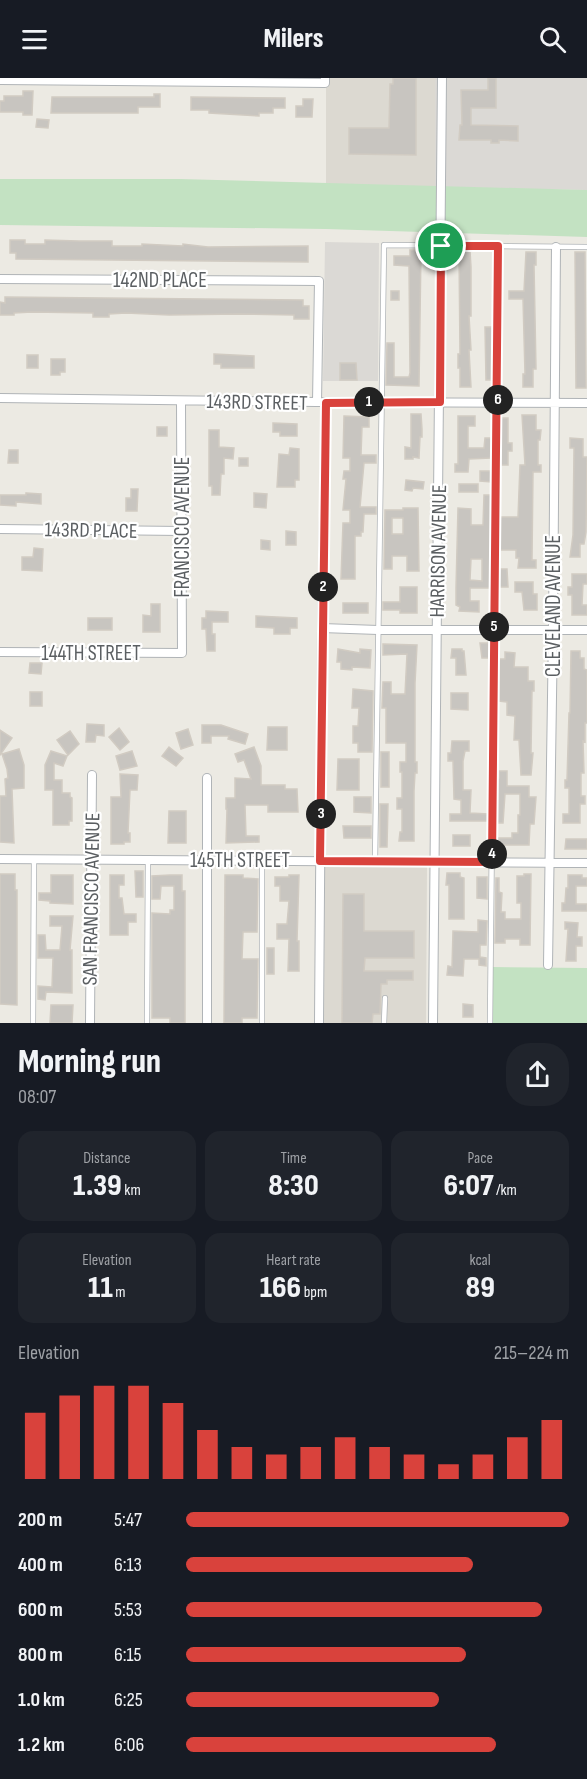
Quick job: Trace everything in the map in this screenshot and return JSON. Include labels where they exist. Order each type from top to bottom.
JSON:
[{"type":"street","name":"HARRISON AVENUE","points":[[433,1023],[442,78]]},
{"type":"street","points":[[0,80],[325,81]]},
{"type":"street","name":"CLEVELAND AVENUE","points":[[548,965],[554,630],[556,247]]},
{"type":"street","name":"142ND PLACE","points":[[0,279],[319,281],[322,403]]},
{"type":"street","name":"143RD STREET","points":[[0,398],[322,403],[587,403]]},
{"type":"street","name":"FRANCISCO AVENUE","points":[[181,401],[182,653]]},
{"type":"street","points":[[319,1023],[322,403]]},
{"type":"street","name":"143RD PLACE","points":[[0,529],[182,531]]},
{"type":"street","points":[[322,628],[587,630]]},
{"type":"street","name":"144TH STREET","points":[[0,652],[182,653]]},
{"type":"street","name":"SAN FRANCISCO AVENUE","points":[[90,1023],[92,775]]},
{"type":"street","points":[[207,778],[207,1023]]},
{"type":"street","name":"145TH STREET","points":[[0,859],[587,863]]},
{"type":"lane","points":[[375,861],[384,245],[587,247]]},
{"type":"lane","points":[[490,1023],[498,246]]},
{"type":"lane","points":[[33,1023],[34,859]]},
{"type":"lane","points":[[147,1023],[148,860]]},
{"type":"lane","points":[[262,861],[262,1023]]},
{"type":"lane","points":[[384,1023],[385,998]]},
{"type":"shaded area","points":[[326,78],[435,78],[435,187],[326,184]]},
{"type":"shaded area","points":[[435,78],[587,78],[587,190],[435,187]]},
{"type":"shaded area","points":[[325,242],[379,243],[378,381],[323,381]]},
{"type":"shaded area","points":[[325,866],[427,867],[426,1023],[324,1023]]},
{"type":"green space","points":[[0,179],[179,179],[587,190],[587,237],[326,229],[0,225]]},
{"type":"green space","points":[[492,967],[587,968],[587,1023],[492,1023]]},
{"type":"building","points":[[393,78],[416,78],[416,155],[349,154],[349,128],[389,128],[390,84],[393,84]]},
{"type":"building","points":[[488,78],[496,78],[496,108],[471,108],[471,125],[518,126],[518,141],[499,140],[499,143],[491,143],[491,140],[459,140],[460,125],[462,125],[461,90],[488,90]]},
{"type":"building","points":[[23,91],[33,91],[32,115],[23,115],[23,112],[0,112],[0,101],[4,101],[4,96],[23,96]]},
{"type":"building","points":[[154,94],[160,94],[160,107],[138,107],[138,113],[51,113],[52,97],[154,97]]},
{"type":"building","points":[[191,97],[285,98],[285,108],[273,108],[273,113],[259,113],[259,116],[209,113],[209,110],[191,110]]},
{"type":"building","points":[[303,99],[313,99],[312,117],[296,117],[296,106],[303,106]]},
{"type":"building","points":[[37,119],[49,120],[48,128],[36,127]]},
{"type":"building","points":[[10,240],[25,240],[25,244],[45,244],[45,240],[112,241],[112,246],[142,246],[142,244],[183,246],[183,244],[208,247],[308,246],[308,262],[16,259],[16,253],[10,253]]},
{"type":"building","points":[[410,250],[421,250],[419,386],[386,385],[387,343],[394,343],[394,377],[409,377],[410,373],[409,266],[394,265],[394,256],[410,256]]},
{"type":"building","points":[[459,251],[470,251],[471,387],[460,387],[460,368],[458,368],[458,354],[460,354]]},
{"type":"building","points":[[526,252],[536,252],[536,265],[534,265],[536,369],[533,369],[533,387],[523,387],[523,374],[525,374],[523,299],[509,299],[509,291],[524,291]]},
{"type":"building","points":[[575,252],[585,252],[586,388],[576,388]]},
{"type":"building","points":[[391,291],[399,291],[399,300],[391,300]]},
{"type":"building","points":[[5,297],[303,300],[303,306],[309,306],[309,319],[294,319],[294,315],[239,314],[126,313],[109,314],[109,317],[93,317],[93,313],[32,312],[0,315],[0,302],[5,303]]},
{"type":"building","points":[[485,327],[493,327],[492,380],[486,380]]},
{"type":"building","points":[[214,354],[254,356],[254,368],[221,368],[221,364],[214,364]]},
{"type":"building","points":[[27,355],[38,355],[38,368],[27,368]]},
{"type":"building","points":[[51,359],[65,359],[65,372],[60,372],[60,375],[51,375]]},
{"type":"building","points":[[340,363],[356,363],[357,380],[340,380]]},
{"type":"building","points":[[411,414],[421,414],[422,437],[420,437],[419,458],[405,459],[405,447],[411,448]]},
{"type":"building","points":[[522,415],[536,415],[536,430],[541,430],[540,440],[538,440],[538,465],[541,465],[541,472],[533,472],[532,560],[536,560],[536,568],[518,568],[519,558],[516,558],[516,550],[499,550],[500,517],[518,517],[520,465],[525,465]]},
{"type":"building","points":[[344,416],[369,417],[369,427],[362,427],[361,455],[376,455],[376,463],[364,463],[360,507],[376,507],[376,514],[364,514],[363,532],[361,536],[355,536],[355,579],[341,579],[343,523],[350,523],[350,510],[343,510],[346,479],[343,479],[344,471],[350,471],[350,458],[343,458]]},
{"type":"building","points":[[458,416],[475,416],[475,426],[468,426],[468,448],[484,448],[485,438],[492,438],[491,458],[469,459],[468,472],[455,472],[455,464],[458,464]]},
{"type":"building","points":[[501,418],[508,418],[508,443],[512,443],[512,451],[508,451],[508,465],[500,465]]},
{"type":"building","points":[[273,423],[297,424],[297,436],[280,436],[280,432],[273,432]]},
{"type":"building","points":[[157,427],[167,427],[167,436],[157,436]]},
{"type":"building","points":[[209,430],[219,430],[219,447],[234,448],[233,459],[224,458],[220,495],[212,495],[212,486],[209,486]]},
{"type":"building","points":[[570,438],[583,439],[583,457],[587,457],[586,532],[584,544],[580,544],[580,557],[570,557],[573,535],[574,448],[570,448]]},
{"type":"building","points":[[290,448],[299,449],[299,480],[295,480],[295,487],[277,487],[279,454],[289,455]]},
{"type":"building","points":[[9,450],[18,450],[18,463],[8,463]]},
{"type":"building","points":[[239,458],[248,458],[248,466],[239,466]]},
{"type":"building","points":[[480,471],[491,471],[491,482],[480,481]]},
{"type":"building","points":[[406,480],[424,482],[423,489],[405,490]]},
{"type":"building","points":[[459,484],[478,484],[478,492],[459,492]]},
{"type":"building","points":[[131,489],[138,489],[137,511],[126,511],[126,498],[131,498]]},
{"type":"building","points":[[26,493],[41,494],[41,504],[16,502],[16,506],[0,505],[0,495],[26,495]]},
{"type":"building","points":[[254,493],[267,494],[266,508],[254,507]]},
{"type":"building","points":[[484,495],[491,495],[490,588],[470,588],[470,601],[479,601],[479,612],[459,611],[460,607],[456,605],[458,508],[471,509],[471,525],[483,525]],"holes":[[[471,559],[482,559],[482,581],[470,580]]]},
{"type":"building","points":[[403,508],[418,508],[419,571],[407,571],[407,556],[392,556],[392,569],[384,569],[385,510],[403,510]],"holes":[[[392,518],[403,518],[403,534],[392,534]]]},
{"type":"building","points":[[286,531],[296,532],[296,545],[286,545]]},
{"type":"building","points":[[261,540],[270,541],[270,550],[261,549]]},
{"type":"building","points":[[34,548],[43,549],[42,571],[22,570],[22,557],[33,557]]},
{"type":"building","points":[[499,569],[507,569],[508,587],[499,587]]},
{"type":"building","points":[[572,574],[587,574],[587,584],[583,584],[582,605],[587,605],[587,615],[572,615],[572,595],[568,595],[568,587],[572,587]]},
{"type":"building","points":[[515,582],[533,582],[533,594],[537,594],[537,610],[524,610],[522,592],[515,592]]},
{"type":"building","points":[[400,587],[417,587],[417,613],[383,610],[383,602],[400,602]]},
{"type":"building","points":[[343,603],[368,603],[368,613],[343,613]]},
{"type":"building","points":[[151,604],[160,604],[160,632],[143,632],[143,615],[151,616]]},
{"type":"building","points":[[206,611],[228,612],[228,622],[212,622],[215,651],[207,651],[206,629],[202,629],[202,618],[206,618]]},
{"type":"building","points":[[256,616],[297,618],[297,628],[290,628],[290,634],[274,634],[274,628],[256,627]]},
{"type":"building","points":[[88,618],[112,618],[112,630],[88,630]]},
{"type":"building","points":[[480,643],[489,643],[489,658],[482,658]]},
{"type":"building","points":[[383,644],[417,645],[415,762],[417,762],[417,773],[415,773],[414,791],[414,841],[399,841],[400,832],[402,832],[402,809],[397,809],[397,798],[402,798],[400,762],[406,762],[406,743],[386,743],[386,708],[382,708],[383,682],[391,682],[391,694],[405,694],[407,654],[383,655]]},
{"type":"building","points":[[338,649],[360,653],[360,649],[371,650],[370,668],[341,669],[341,662],[337,662]]},
{"type":"building","points":[[452,649],[464,651],[466,675],[456,675],[456,658],[451,658]]},
{"type":"building","points":[[571,651],[580,651],[580,658],[584,658],[584,669],[587,670],[587,723],[585,723],[585,742],[583,741],[584,773],[581,773],[581,796],[585,796],[585,804],[580,804],[580,823],[563,823],[563,814],[569,814],[569,788],[565,788],[565,780],[567,780]]},
{"type":"building","points":[[505,652],[515,653],[514,667],[528,667],[528,681],[534,681],[531,775],[521,775],[519,740],[514,740],[515,716],[507,715],[507,702],[499,701],[498,659],[505,659]]},
{"type":"building","points":[[30,663],[42,663],[41,674],[29,673]]},
{"type":"building","points":[[353,689],[373,691],[372,752],[358,752],[358,743],[353,743],[353,726],[358,726],[359,708],[352,708]]},
{"type":"building","points":[[30,692],[42,692],[42,706],[30,706]]},
{"type":"building","points":[[451,693],[468,693],[468,710],[451,709]]},
{"type":"building","points":[[87,724],[104,725],[104,736],[96,735],[95,742],[86,742]]},
{"type":"building","points":[[202,725],[221,725],[248,734],[245,744],[228,739],[229,736],[211,736],[211,743],[202,743]]},
{"type":"building","points":[[268,727],[287,727],[287,750],[267,750]]},
{"type":"building","points":[[119,728],[129,742],[120,750],[109,737]]},
{"type":"building","points":[[188,729],[193,745],[181,749],[176,733]]},
{"type":"building","points":[[0,730],[12,738],[0,755]]},
{"type":"building","points":[[70,731],[79,744],[68,755],[57,740]]},
{"type":"building","points":[[452,741],[469,741],[469,751],[465,751],[463,761],[463,790],[471,790],[470,813],[488,814],[488,821],[450,821],[450,814],[461,814],[461,800],[454,799],[453,761],[448,761]]},
{"type":"building","points":[[169,747],[183,758],[176,766],[162,756]]},
{"type":"building","points":[[254,747],[261,766],[261,785],[285,785],[285,789],[297,789],[298,812],[268,812],[268,805],[245,805],[246,836],[259,836],[259,842],[226,843],[226,798],[235,798],[235,778],[251,779],[244,760],[238,762],[235,754]]},
{"type":"building","points":[[19,749],[24,765],[24,788],[12,789],[14,843],[0,842],[0,796],[6,796],[5,779],[8,778],[2,754]]},
{"type":"building","points":[[51,751],[67,756],[63,766],[54,763],[54,780],[62,780],[62,793],[70,793],[72,798],[72,821],[69,821],[69,825],[53,825],[53,790],[45,790],[45,765]]},
{"type":"building","points":[[132,751],[137,766],[120,770],[116,756]]},
{"type":"building","points":[[381,752],[389,752],[389,787],[381,787]]},
{"type":"building","points":[[338,759],[359,759],[359,790],[337,790]]},
{"type":"building","points":[[499,771],[507,771],[507,786],[529,786],[529,797],[536,797],[534,824],[530,824],[529,845],[496,845],[496,838],[512,838],[512,833],[518,833],[518,815],[520,815],[520,794],[505,794],[503,823],[497,823]]},
{"type":"building","points":[[120,774],[138,775],[137,790],[130,790],[128,833],[130,833],[130,842],[111,844],[111,797],[121,797]]},
{"type":"building","points":[[354,797],[371,797],[371,813],[354,812]]},
{"type":"building","points":[[380,804],[388,804],[387,847],[380,847]]},
{"type":"building","points":[[169,811],[186,811],[186,843],[168,843]]},
{"type":"building","points":[[343,826],[371,826],[371,838],[344,838]]},
{"type":"building","points":[[453,835],[470,835],[470,846],[453,846]]},
{"type":"building","points":[[566,839],[587,839],[587,849],[565,849]]},
{"type":"building","points":[[135,871],[143,871],[143,897],[136,897]]},
{"type":"building","points":[[447,873],[460,873],[460,877],[464,878],[464,919],[449,919]]},
{"type":"building","points":[[0,874],[15,874],[17,1005],[0,1004]]},
{"type":"building","points":[[524,874],[531,874],[530,945],[520,945],[520,939],[505,939],[505,943],[495,943],[496,878],[499,878],[499,892],[502,893],[501,912],[505,912],[505,919],[521,919],[521,903],[517,903],[517,876],[524,876]]},
{"type":"building","points":[[51,875],[73,875],[73,904],[39,900],[39,893],[51,893]]},
{"type":"building","points":[[110,875],[124,875],[124,885],[119,885],[119,898],[122,898],[124,914],[136,914],[136,922],[128,922],[128,935],[110,935]]},
{"type":"building","points":[[182,875],[182,891],[185,891],[185,1023],[170,1023],[170,1018],[152,1018],[152,913],[170,914],[170,910],[174,910],[174,886],[161,886],[160,899],[152,899],[152,876]]},
{"type":"building","points":[[225,875],[243,875],[243,878],[258,879],[257,932],[243,932],[242,959],[258,959],[257,1018],[242,1018],[242,1023],[224,1023]]},
{"type":"building","points":[[289,875],[299,875],[297,941],[299,941],[299,971],[288,971],[289,939],[277,939],[277,924],[287,924],[289,901],[280,901],[280,886],[275,886],[275,877],[289,877]]},
{"type":"building","points":[[568,875],[582,875],[582,878],[587,878],[587,886],[576,886],[576,904],[587,904],[587,911],[562,911],[562,903],[565,903],[566,888],[568,888]]},
{"type":"building","points":[[477,877],[487,877],[487,899],[477,898]]},
{"type":"building","points":[[343,894],[364,894],[364,931],[414,931],[414,958],[365,958],[364,971],[413,971],[413,980],[387,980],[387,984],[381,984],[380,1014],[373,1014],[372,1023],[342,1023]]},
{"type":"building","points":[[50,916],[73,916],[70,950],[72,950],[72,993],[46,992],[45,1000],[38,999],[38,986],[52,987],[53,958],[38,958],[38,935],[45,935],[46,950],[60,950],[62,926],[50,926]]},
{"type":"building","points":[[478,920],[487,921],[486,945],[480,945],[480,957],[486,958],[486,966],[479,965],[479,959],[464,959],[463,976],[447,975],[448,966],[452,967],[453,931],[478,932]]},
{"type":"building","points":[[565,922],[578,923],[577,937],[582,937],[582,946],[576,946],[576,961],[566,961],[568,929],[565,929]]},
{"type":"building","points":[[267,948],[274,948],[274,974],[267,974]]},
{"type":"building","points":[[463,1004],[473,1005],[473,1017],[463,1017]]},
{"type":"building","points":[[51,1005],[73,1005],[72,1023],[50,1023]]},
{"type":"route","points":[[441,246],[498,246],[492,862],[320,861],[326,403],[440,402],[441,246]]}]
